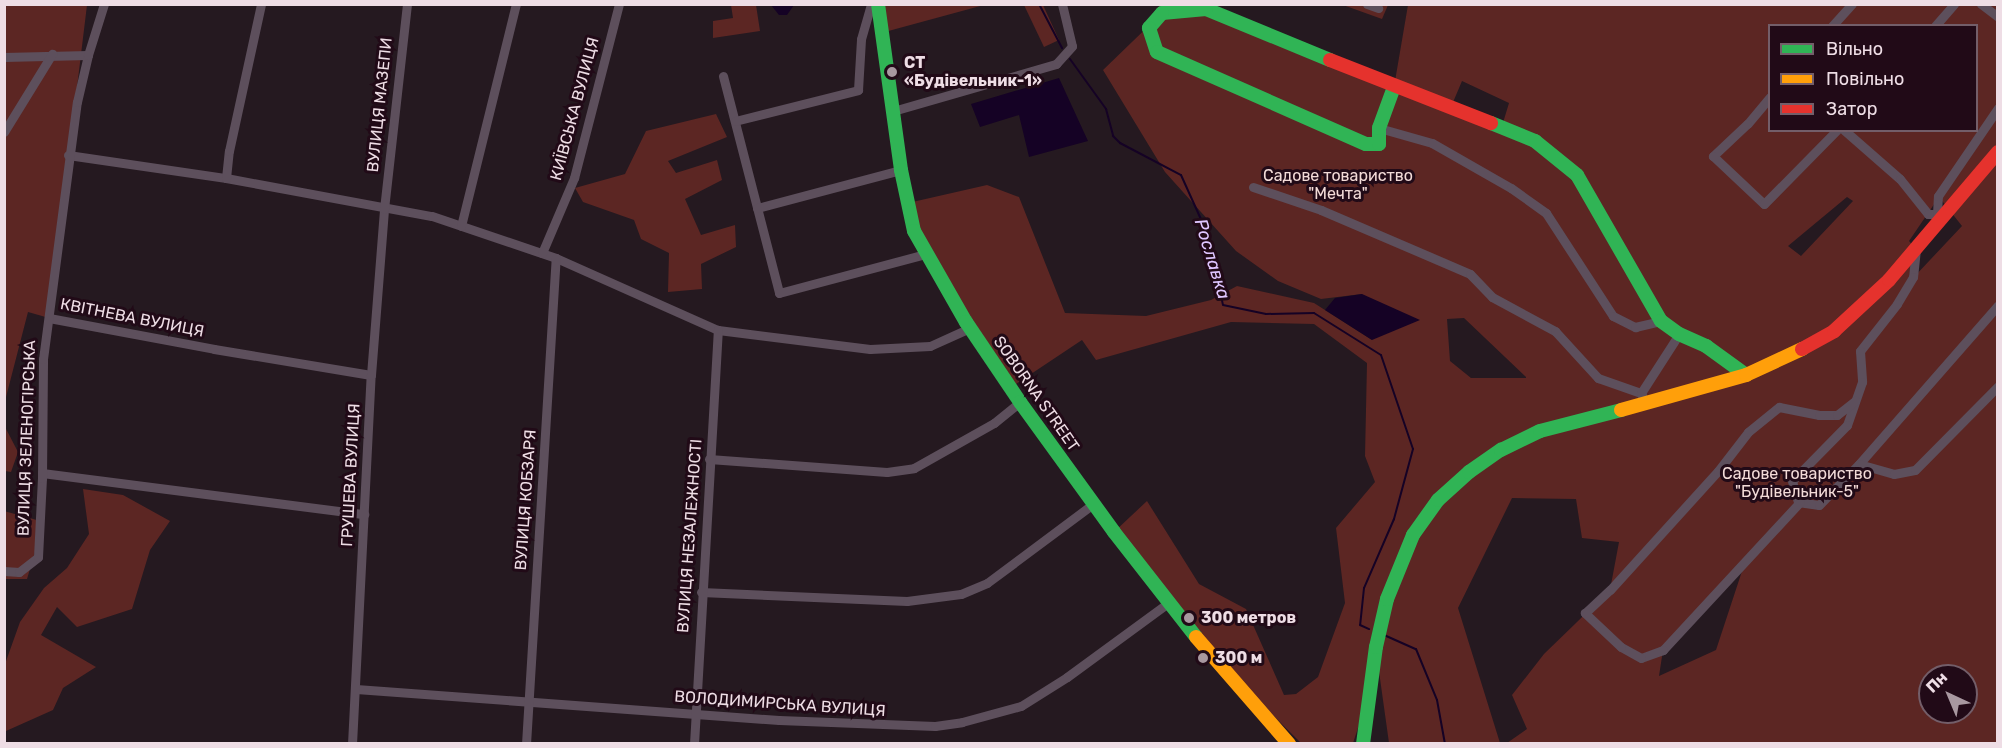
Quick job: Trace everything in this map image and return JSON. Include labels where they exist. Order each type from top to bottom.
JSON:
[{"type":"street","name":"КВІТНЕВА ВУЛИЦЯ","points":[[104,4],[88,55],[68,155],[48,318],[371,375]]},
{"type":"street","points":[[226,178],[229,151],[261,4]]},
{"type":"street","name":"ВУЛИЦЯ МАЗЕПИ","points":[[384,209],[407,4]]},
{"type":"street","points":[[461,226],[516,4]]},
{"type":"street","name":"КИЇВСЬКА ВУЛИЦЯ","points":[[542,253],[574,178],[619,4]]},
{"type":"street","points":[[735,121],[858,90],[861,39],[871,4]]},
{"type":"street","name":"SOBORNA STREET","points":[[878,4],[901,170],[914,231],[926,254],[970,328],[1094,504],[1168,603],[1289,744]]},
{"type":"street","points":[[892,111],[1056,64],[1072,46],[1062,4]]},
{"type":"street","points":[[1366,4],[1378,8]]},
{"type":"street","points":[[1834,24],[1852,4]]},
{"type":"street","points":[[1937,24],[1954,4]]},
{"type":"street","points":[[1981,4],[1998,17]]},
{"type":"street","points":[[1394,87],[1379,128],[1379,144],[1366,144],[1157,52],[1149,28],[1162,14],[1206,9],[1394,87],[1535,141],[1554,154],[1577,175],[1611,231],[1648,302],[1662,321],[1678,334],[1706,346],[1746,375]]},
{"type":"street","points":[[4,132],[52,54]]},
{"type":"street","points":[[4,57],[52,54],[88,55]]},
{"type":"street","points":[[723,76],[779,293],[926,254]]},
{"type":"street","points":[[1768,99],[1747,124],[1713,156],[1764,204],[1835,132]]},
{"type":"street","points":[[1939,217],[1938,196],[1998,108]]},
{"type":"street","points":[[1379,128],[1432,143],[1511,188],[1546,213],[1613,316],[1635,327],[1662,321]]},
{"type":"street","points":[[1846,132],[1900,179],[1928,214],[1939,217]]},
{"type":"street","points":[[1363,744],[1376,647],[1387,599],[1413,535],[1438,500],[1469,472],[1501,450],[1540,431],[1643,398],[1746,375],[1789,357],[1834,331],[1889,280],[1916,249],[1939,217],[1998,152]]},
{"type":"street","points":[[68,155],[226,178],[384,209],[417,212],[556,258],[718,330],[870,349],[930,346],[970,328]]},
{"type":"street","points":[[757,207],[901,170]]},
{"type":"street","points":[[1253,187],[1321,210],[1470,274],[1492,297],[1555,332],[1598,378],[1643,398]]},
{"type":"street","name":"ГРУШЕВА ВУЛИЦЯ","points":[[352,744],[371,375],[384,209]]},
{"type":"street","points":[[1800,502],[1792,481],[1847,425],[1862,382],[1860,351],[1897,304],[1913,277],[1916,249]]},
{"type":"street","name":"ВУЛИЦЯ КОБЗАРЯ","points":[[526,744],[556,258]]},
{"type":"street","points":[[1800,502],[1819,505],[1859,464],[1998,305]]},
{"type":"street","name":"ВУЛИЦЯ ЗЕЛЕНОГІРСЬКА","points":[[4,571],[19,572],[38,557],[42,473],[43,359],[48,318]]},
{"type":"street","name":"ВУЛИЦЯ НЕЗАЛЕЖНОСТІ","points":[[694,744],[701,592],[718,330]]},
{"type":"street","points":[[1643,398],[1678,334]]},
{"type":"street","points":[[1859,464],[1894,474],[1915,470],[1998,386]]},
{"type":"street","points":[[1800,502],[1663,650],[1641,658],[1621,647],[1586,613],[1610,590],[1702,488],[1748,432],[1779,407],[1819,416],[1837,415],[1855,401]]},
{"type":"street","points":[[710,459],[887,472],[914,468],[994,423],[1020,402]]},
{"type":"street","points":[[42,473],[364,514]]},
{"type":"street","points":[[701,592],[907,601],[961,594],[987,583],[1094,504]]},
{"type":"street","name":"ВОЛОДИМИРСЬКА ВУЛИЦЯ","points":[[356,689],[529,703],[898,726],[935,726],[962,723],[1021,706],[1068,677],[1168,603]]},
{"type":"green space","points":[[878,4],[984,5],[881,33]]},
{"type":"green space","points":[[5,5],[87,5],[49,318],[28,312],[5,401]]},
{"type":"green space","points":[[731,5],[756,5],[760,31],[713,38],[713,21],[733,18]]},
{"type":"green space","points":[[1024,5],[1043,5],[1059,40],[1044,47]]},
{"type":"green space","points":[[1343,5],[1388,5],[1382,19]]},
{"type":"green space","points":[[1408,5],[1997,5],[1997,743],[1507,743],[1527,729],[1512,695],[1544,654],[1610,590],[1619,542],[1582,538],[1576,499],[1512,498],[1458,608],[1500,743],[1389,743],[1376,650],[1368,698],[1353,743],[1301,743],[1203,646],[1114,532],[1147,501],[1199,584],[1246,609],[1284,695],[1296,694],[1318,677],[1345,603],[1336,528],[1375,482],[1365,456],[1367,363],[1314,324],[1231,322],[1096,360],[1082,340],[1010,388],[948,293],[908,203],[987,185],[1019,197],[1065,313],[1146,316],[1211,300],[1237,286],[1314,303],[1372,340],[1362,294],[1321,299],[1278,281],[1236,251],[1165,172],[1103,70],[1162,13],[1206,9],[1394,87]],"holes":[[[1462,81],[1509,103],[1502,126],[1451,107]],[[1847,197],[1853,201],[1801,256],[1788,246]],[[1939,197],[1962,226],[1914,277],[1916,249],[1909,241]],[[1464,318],[1526,377],[1526,378],[1471,378],[1450,361],[1447,319]],[[1745,562],[1716,650],[1659,676],[1663,650]]]},
{"type":"green space","points":[[716,114],[727,137],[668,161],[676,173],[717,160],[722,180],[685,199],[701,235],[735,225],[736,247],[701,264],[702,289],[668,292],[669,253],[641,239],[634,220],[583,202],[575,188],[625,174],[646,131]]},
{"type":"green space","points":[[4,425],[18,452],[11,472],[5,471]]},
{"type":"green space","points":[[83,489],[123,495],[170,521],[150,550],[132,609],[77,627],[57,607],[41,635],[96,667],[63,688],[53,710],[6,731],[5,664],[20,622],[44,588],[67,568],[89,534]]},
{"type":"green space","points":[[4,511],[44,522],[27,579],[5,579]]},
{"type":"shaded area","points":[[771,5],[794,5],[787,15],[779,15]]},
{"type":"shaded area","points":[[1059,78],[1088,141],[1029,157],[1019,115],[980,127],[971,104]]},
{"type":"shaded area","points":[[1362,294],[1420,320],[1372,340],[1325,310],[1335,298]]},
{"type":"waterway","name":"Рославка","points":[[1039,4],[1062,48]]},
{"type":"waterway","name":"Рославка","points":[[1070,59],[1106,109],[1113,136],[1120,143],[1181,175],[1209,237],[1223,305],[1266,314],[1314,313],[1381,355],[1413,449],[1394,519],[1364,588],[1360,625],[1369,629]]},
{"type":"waterway","name":"Рославка","points":[[1384,635],[1416,649],[1437,700],[1445,744]]},
{"type":"traffic: fast","points":[[878,4],[901,170],[914,231],[966,322],[1020,402],[1114,532],[1196,637]]},
{"type":"traffic: fast","points":[[1330,60],[1206,9],[1162,13],[1149,28],[1157,52],[1366,144],[1379,144],[1379,128],[1394,87]]},
{"type":"traffic: fast","points":[[1491,123],[1535,141],[1577,175],[1661,321],[1679,334],[1706,346],[1746,375]]},
{"type":"traffic: fast","points":[[1363,744],[1376,647],[1387,599],[1413,535],[1438,500],[1469,472],[1501,450],[1540,431],[1621,410]]},
{"type":"traffic: slow","points":[[1621,410],[1746,375],[1802,349]]},
{"type":"traffic: slow","points":[[1196,637],[1289,744]]},
{"type":"traffic: jam","points":[[1330,60],[1491,123]]},
{"type":"traffic: jam","points":[[1802,349],[1834,331],[1889,280],[1998,152]]},
{"type":"place","name":"СТ «Будівельник-1»","points":[[892,72]]},
{"type":"place","name":"300 метров","points":[[1189,618]]},
{"type":"place","name":"300 м","points":[[1203,658]]},
{"type":"park label","name":"Садове товариство \"Мечта\"","points":[[1338,185]]},
{"type":"park label","name":"Садове товариство \"Будівельник-5\"","points":[[1797,483]]}]
